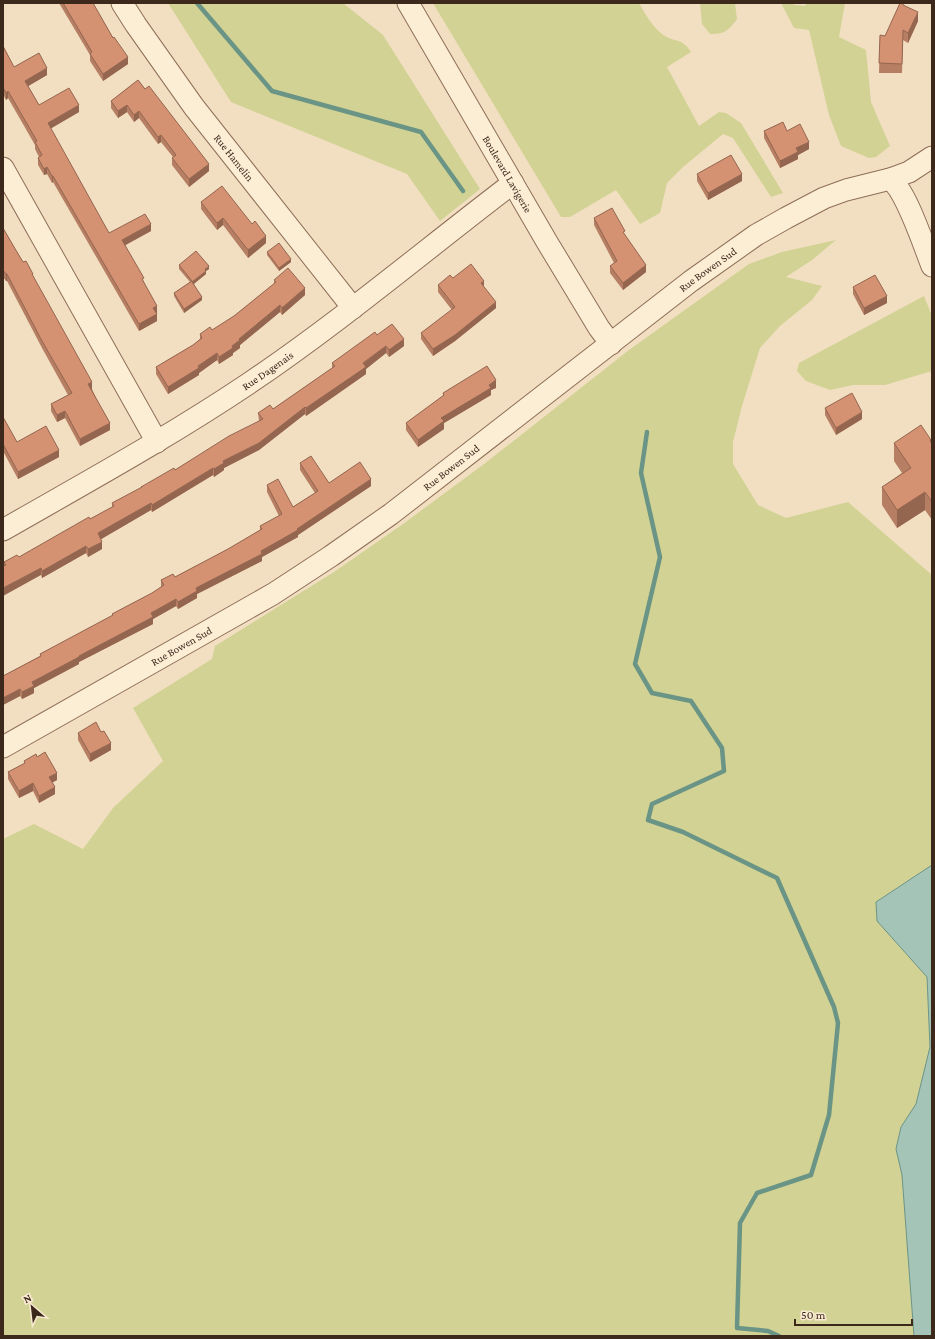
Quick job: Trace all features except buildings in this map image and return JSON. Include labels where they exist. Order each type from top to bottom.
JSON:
[{"type":"street","name":"Rue Hamelin","points":[[122,3],[194,107],[353,308]]},
{"type":"street","name":"Boulevard Lavigerie","points":[[408,3],[599,328],[611,344]]},
{"type":"street","name":"Rue Bowen Sud","points":[[3,746],[272,594],[331,556],[390,514],[691,281],[756,235],[824,198],[846,190],[890,179],[909,172],[932,157]]},
{"type":"street","points":[[3,168],[157,442]]},
{"type":"street","points":[[890,179],[896,183],[905,200],[932,266]]},
{"type":"street","name":"Rue Dagenais","points":[[3,530],[157,442],[249,384],[353,308],[513,183]]},
{"type":"green space","points":[[168,3],[343,3],[383,35],[480,189],[440,221],[407,174],[231,102]]},
{"type":"green space","points":[[433,3],[639,3],[649,20],[658,31],[666,37],[681,42],[688,47],[691,52],[667,67],[699,126],[719,112],[726,113],[741,123],[783,193],[771,197],[733,138],[723,134],[683,167],[667,183],[660,213],[640,224],[616,190],[570,217],[561,217]]},
{"type":"green space","points":[[700,3],[735,3],[737,19],[726,31],[710,34],[702,24]]},
{"type":"green space","points":[[781,3],[792,3],[794,5],[805,6],[807,3],[845,3],[839,37],[866,50],[871,102],[890,146],[876,157],[869,158],[841,146],[829,115],[809,30],[794,28]]},
{"type":"green space","points":[[836,240],[812,260],[786,277],[822,286],[812,300],[780,326],[760,348],[742,406],[733,442],[733,464],[758,505],[786,518],[848,502],[932,575],[932,865],[876,902],[877,921],[927,977],[930,1047],[916,1104],[901,1127],[896,1149],[902,1175],[914,1336],[3,1336],[3,839],[34,824],[83,849],[113,808],[163,761],[133,708],[212,659],[215,646],[334,572],[403,524],[484,464],[629,350],[749,264],[782,252]]},
{"type":"green space","points":[[924,296],[932,316],[932,371],[885,385],[853,385],[830,390],[806,381],[797,371],[799,363]]},
{"type":"shaded area","points":[[932,865],[932,1336],[914,1336],[902,1175],[896,1149],[901,1127],[916,1104],[930,1047],[927,977],[877,921],[876,902]]},
{"type":"waterway","points":[[197,3],[272,91],[421,132],[463,191]]},
{"type":"waterway","points":[[647,432],[641,473],[660,557],[635,664],[652,693],[691,701],[722,748],[724,771],[652,804],[648,820],[683,832],[777,878],[834,1007],[838,1023],[829,1115],[811,1175],[757,1193],[740,1223],[737,1328],[768,1331],[779,1336]]}]
